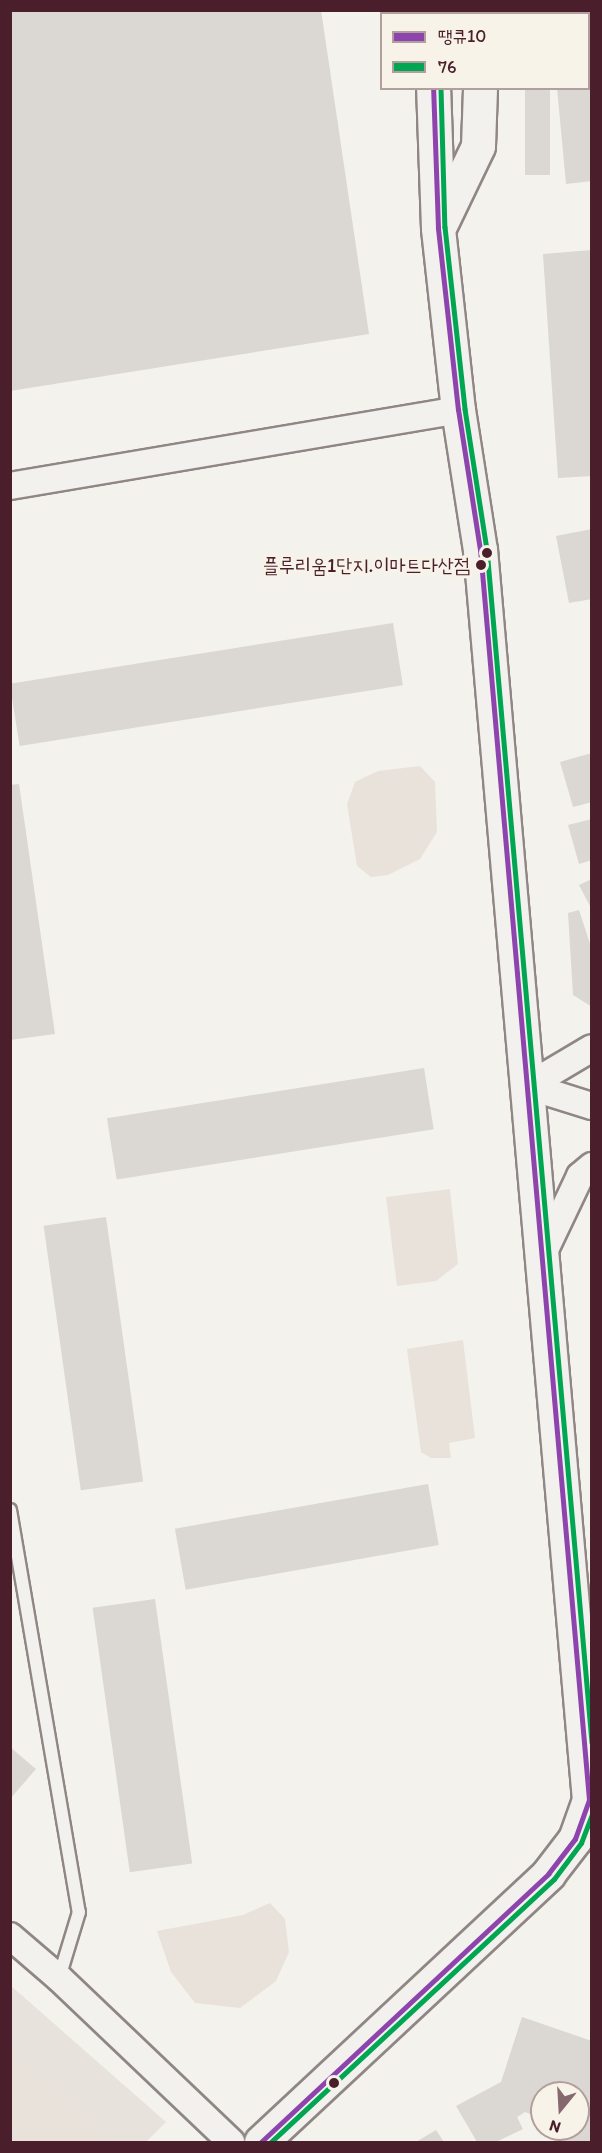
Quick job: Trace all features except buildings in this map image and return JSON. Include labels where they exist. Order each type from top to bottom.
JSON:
[{"type":"street","points":[[261,2142],[548,1874],[575,1839],[589,1800],[480,550],[458,410],[438,228],[433,90]]},
{"type":"street","points":[[438,228],[478,146],[480,90]]},
{"type":"street","points":[[10,486],[458,410]]},
{"type":"street","points":[[528,1086],[591,1048]]},
{"type":"street","points":[[528,1086],[591,1106]]},
{"type":"street","points":[[543,1254],[580,1176],[591,1166]]},
{"type":"street","points":[[10,1936],[59,1978],[231,2142]]},
{"type":"lane","points":[[10,1509],[79,1912],[59,1978]]},
{"type":"shaded area","points":[[420,766],[435,782],[437,832],[420,859],[388,875],[371,877],[357,866],[347,804],[355,782],[378,771]]},
{"type":"shaded area","points":[[450,1189],[458,1264],[436,1281],[397,1286],[386,1197]]},
{"type":"shaded area","points":[[463,1340],[475,1438],[449,1443],[451,1458],[431,1458],[421,1452],[407,1349]]},
{"type":"shaded area","points":[[270,1903],[285,1919],[289,1952],[276,1981],[240,2008],[195,2003],[171,1972],[157,1931],[243,1915]]},
{"type":"shaded area","points":[[10,1985],[166,2122],[146,2142],[11,2142]]},
{"type":"shaded area","points":[[10,2050],[117,2142],[11,2142]]},
{"type":"transit line","name":"땡큐10","points":[[261,2142],[548,1874],[575,1839],[589,1800],[480,550],[458,410],[438,228],[433,90]]},
{"type":"transit line","name":"76","points":[[441,90],[445,227],[465,409],[487,549],[592,1742]]},
{"type":"transit line","name":"76","points":[[271,2142],[554,1879],[581,1843],[592,1815]]},
{"type":"place","name":"플루리움1단지.이마트다산점","points":[[481,565]]}]
